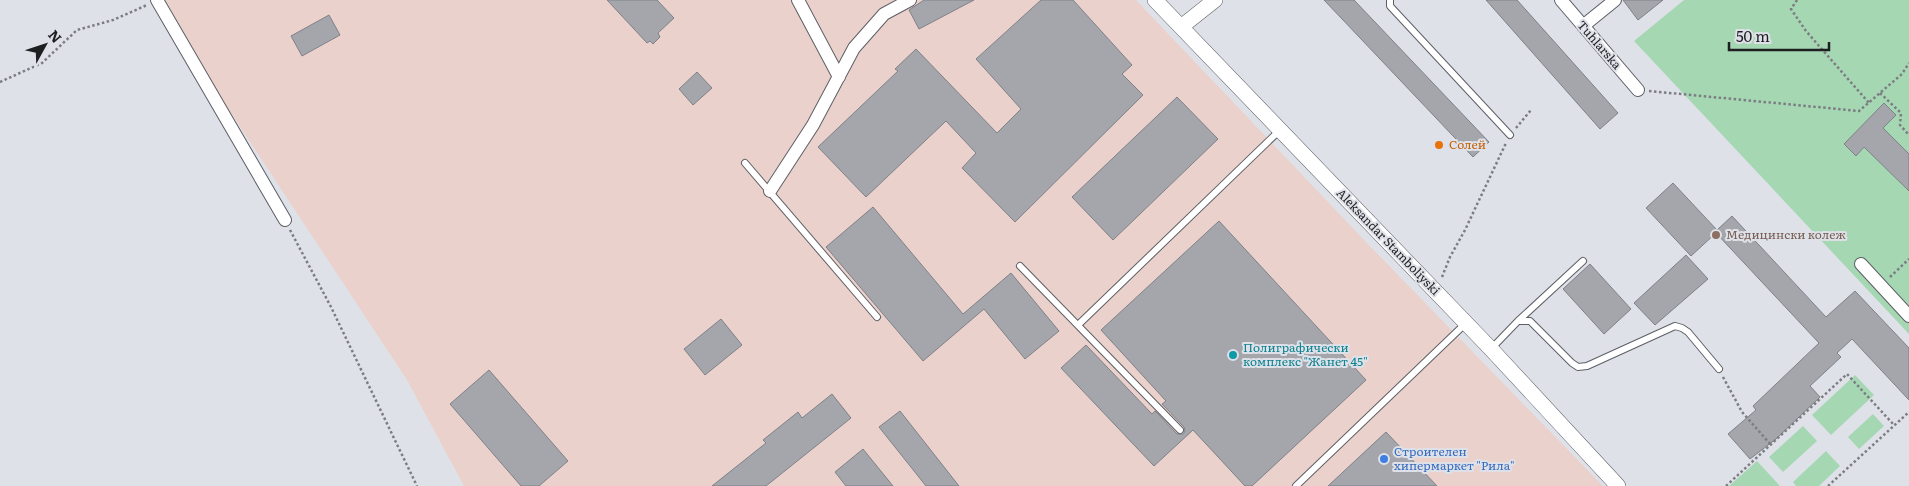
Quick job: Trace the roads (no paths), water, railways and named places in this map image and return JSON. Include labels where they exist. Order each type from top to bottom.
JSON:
[{"type":"street","points":[[158,0],[285,220]]},
{"type":"street","points":[[798,0],[839,77]]},
{"type":"street","points":[[770,190],[813,125],[854,48],[884,14],[910,0]]},
{"type":"street","name":"Aleksandar Stamboliyski","points":[[1155,0],[1491,348],[1618,486]]},
{"type":"street","points":[[1181,27],[1216,0]]},
{"type":"street","name":"Tuhlarska","points":[[1560,0],[1638,90]]},
{"type":"street","points":[[1583,26],[1615,0]]},
{"type":"street","points":[[1861,264],[1909,316]]},
{"type":"lane","points":[[1390,0],[1390,6],[1510,135]]},
{"type":"lane","points":[[1078,325],[1280,130]]},
{"type":"lane","points":[[746,163],[877,317]]},
{"type":"lane","points":[[1491,348],[1583,261]]},
{"type":"lane","points":[[1020,266],[1180,430]]},
{"type":"lane","points":[[1518,321],[1530,321],[1578,367],[1587,366],[1675,326],[1682,328],[1719,369]]},
{"type":"lane","points":[[1296,486],[1466,323]]},
{"type":"place","name":"Солей","points":[[1439,145]]},
{"type":"place","name":"Медицински колеж","points":[[1716,235]]},
{"type":"place","name":"Полиграфически комплекс \"Жанет 45\"","points":[[1233,355]]},
{"type":"place","name":"Строителен хипермаркет \"Рила\"","points":[[1384,459]]}]
